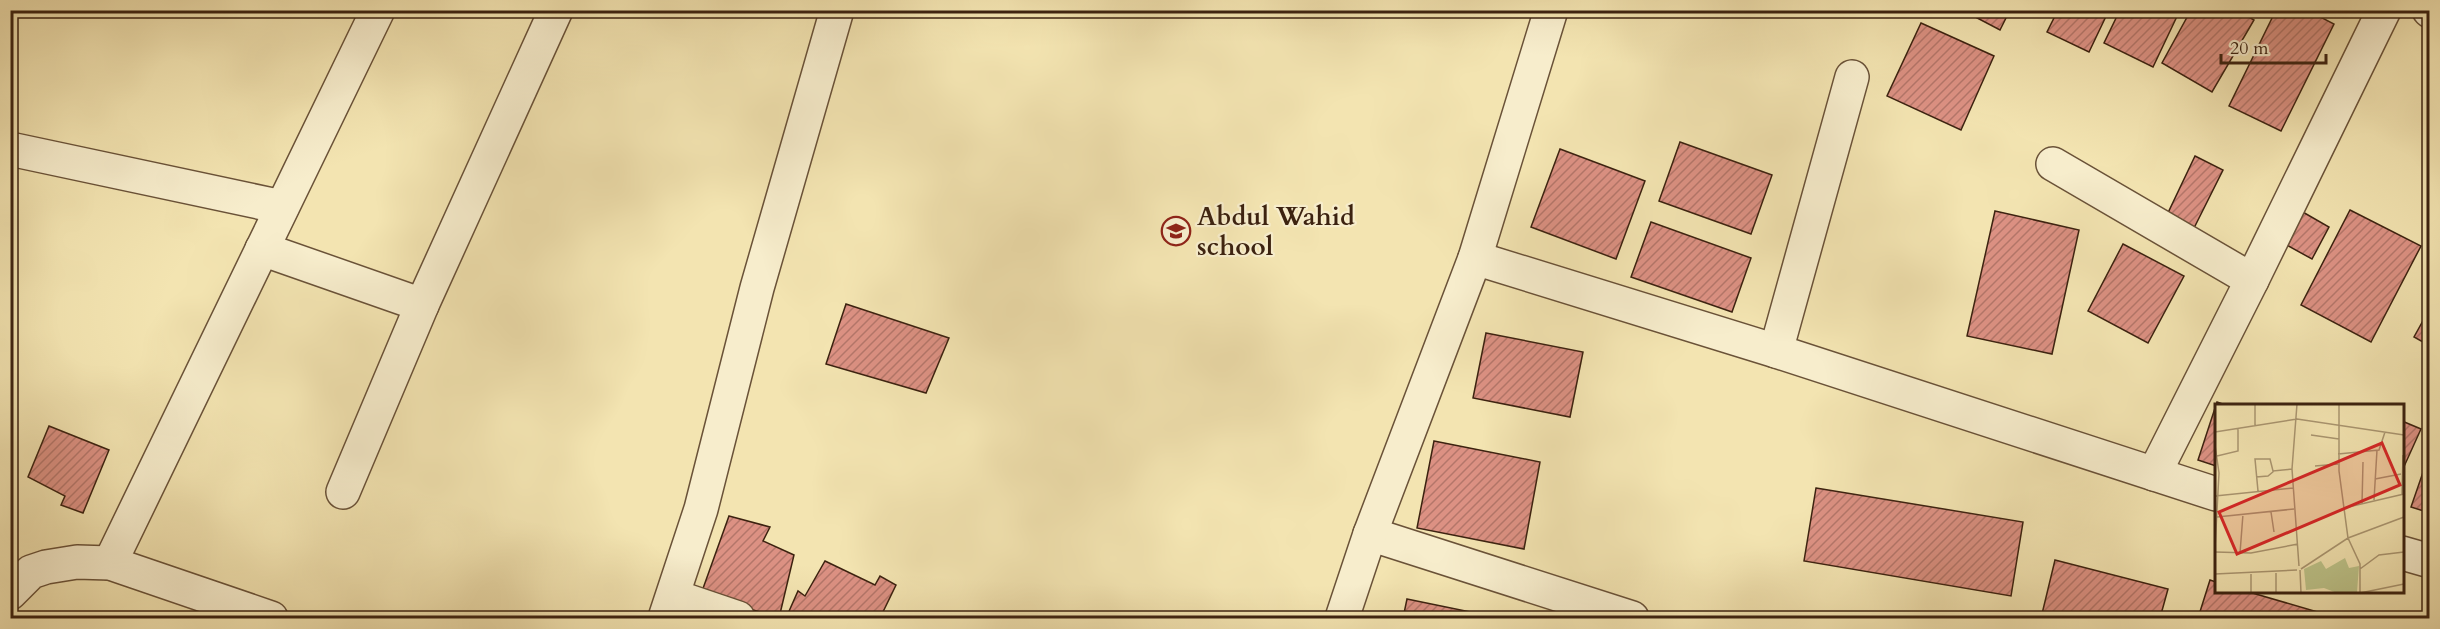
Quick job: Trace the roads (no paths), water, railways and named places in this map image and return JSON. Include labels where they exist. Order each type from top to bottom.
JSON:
[{"type":"street","points":[[110,562],[378,10]]},
{"type":"street","points":[[343,492],[422,306],[556,10]]},
{"type":"street","points":[[738,618],[669,607],[701,509],[757,288],[837,10]]},
{"type":"street","points":[[1342,618],[1371,534],[1475,258],[1551,10]]},
{"type":"street","points":[[2154,474],[2384,10]]},
{"type":"street","points":[[1776,351],[1852,77]]},
{"type":"street","points":[[10,149],[282,207]]},
{"type":"street","points":[[2053,164],[2252,280]]},
{"type":"street","points":[[262,249],[422,306]]},
{"type":"street","points":[[1475,258],[1776,351],[2215,493]]},
{"type":"street","points":[[1371,534],[1632,618]]},
{"type":"street","points":[[2404,553],[2430,561]]},
{"type":"street","points":[[10,593],[31,572],[46,567],[77,562],[110,562],[271,618]]},
{"type":"place","name":"Abdul Wahid school","points":[[1176,231]]}]
